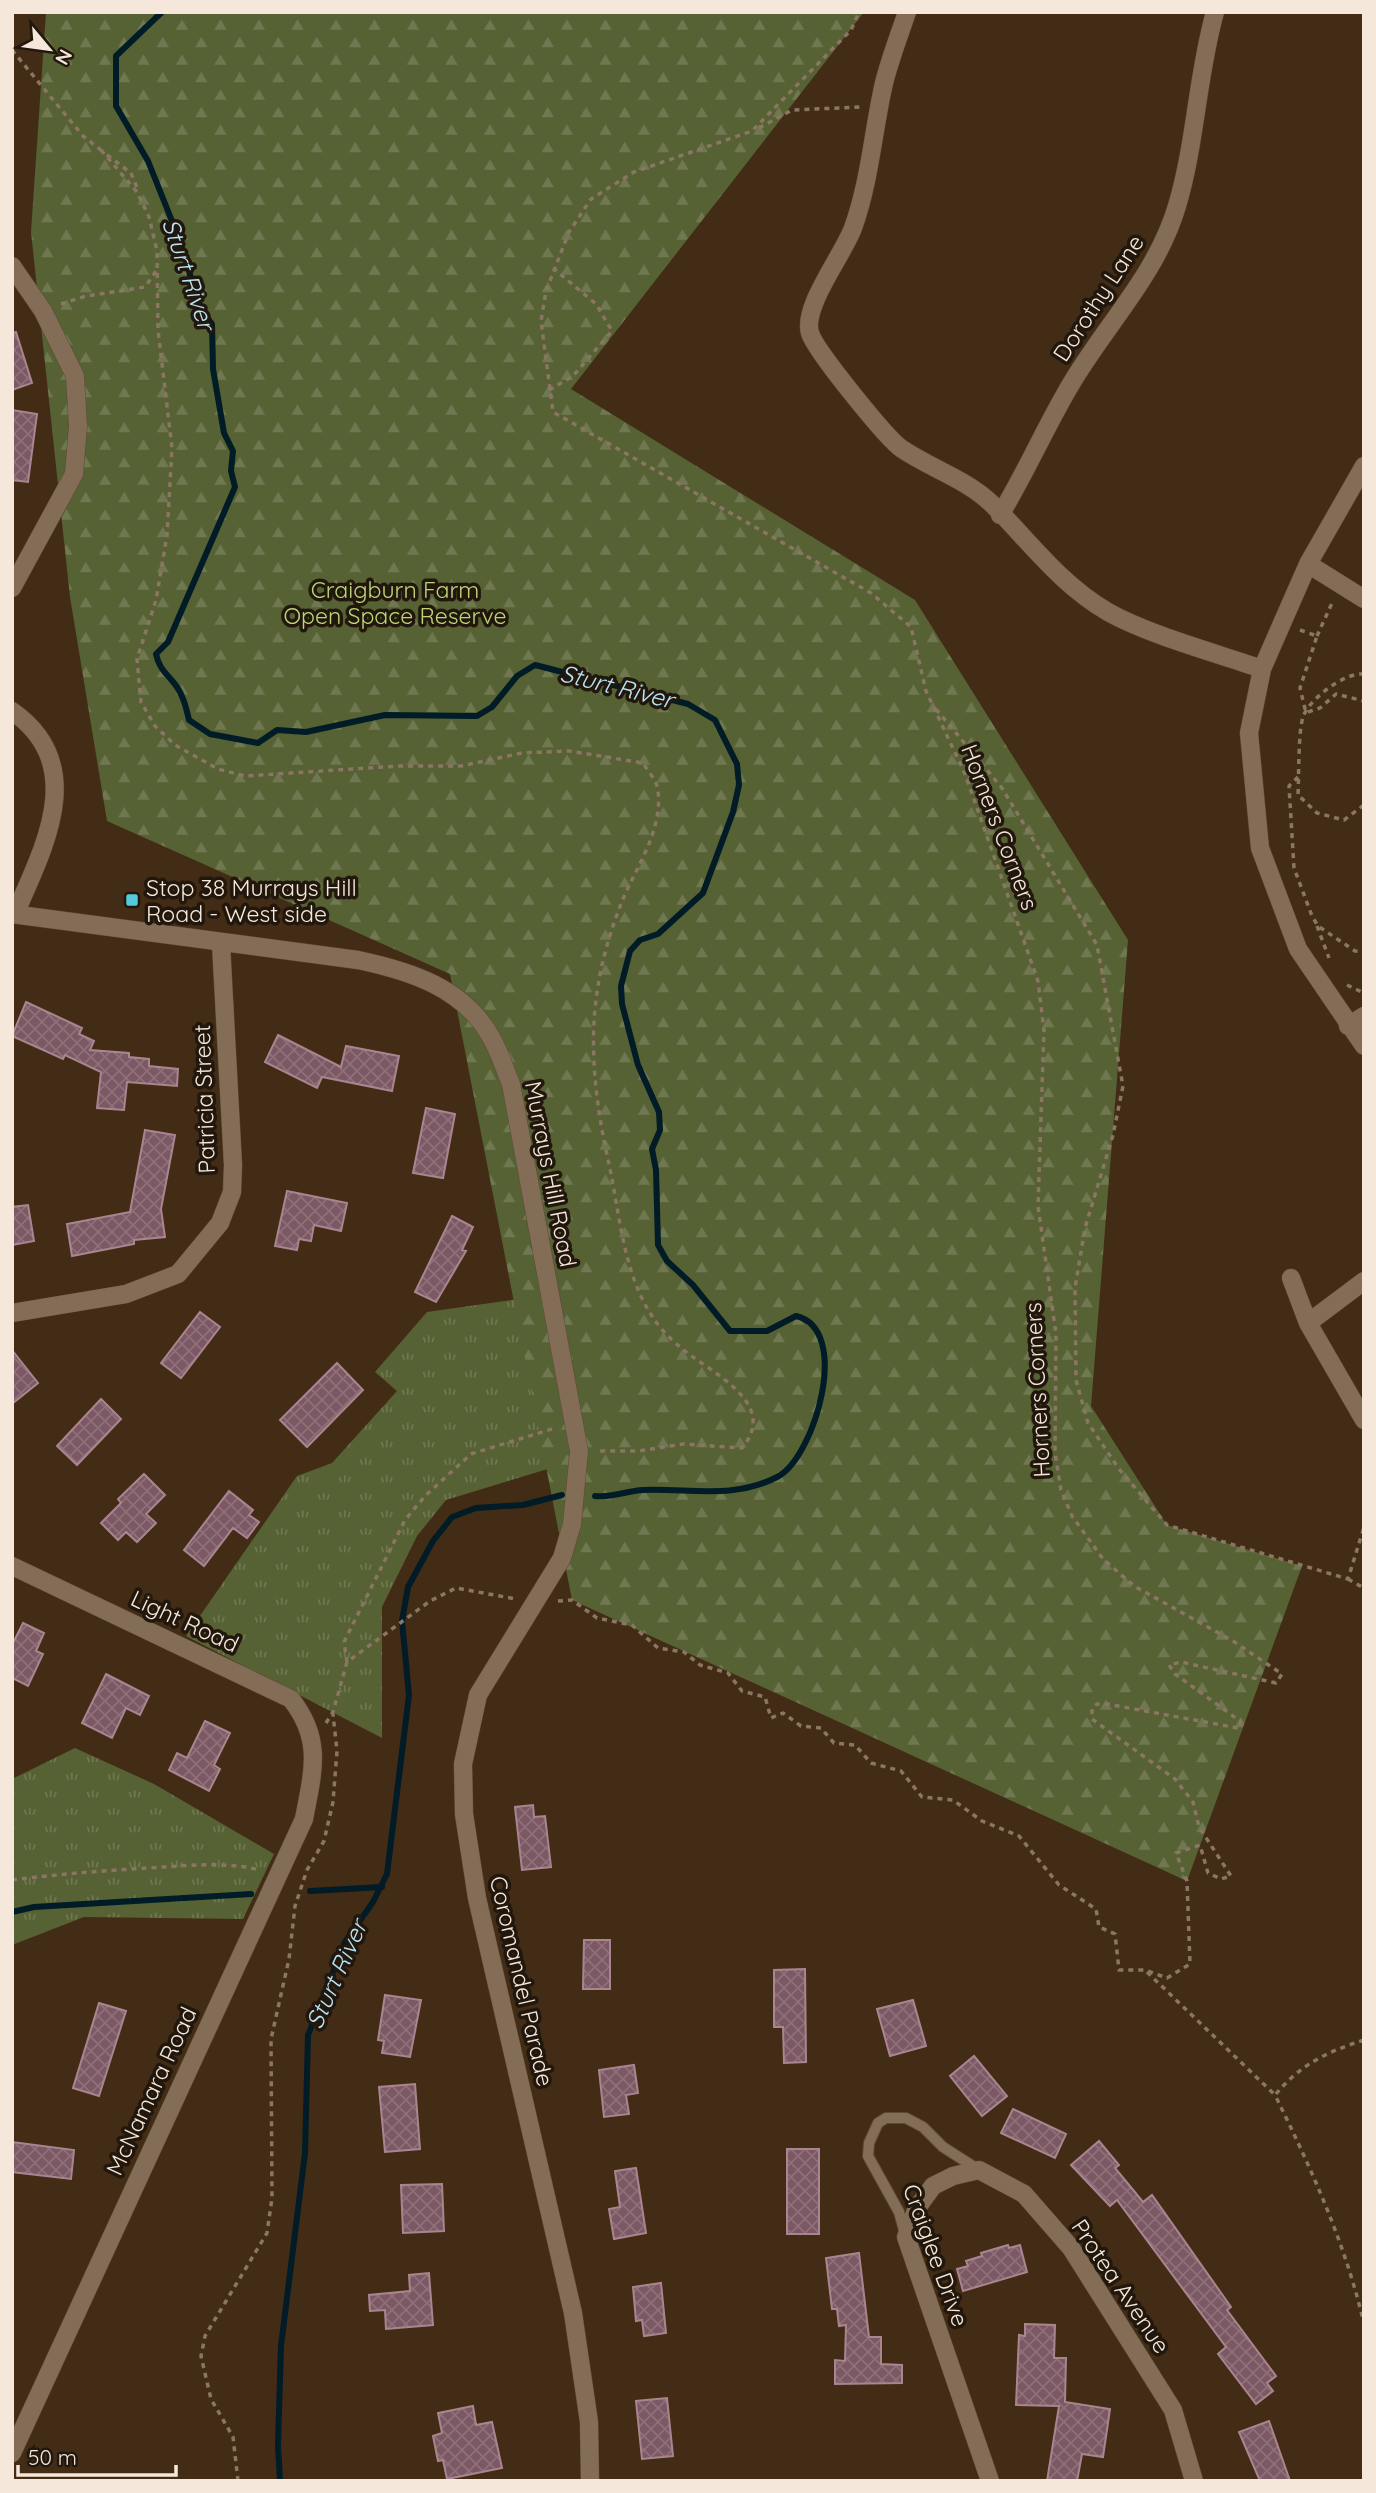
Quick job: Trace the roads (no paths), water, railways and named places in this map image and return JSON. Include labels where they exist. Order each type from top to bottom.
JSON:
[{"type":"street","points":[[906,12],[884,85],[882,106],[853,229],[834,269],[814,299],[809,332],[819,351],[900,447],[972,488],[1052,570],[1110,613],[1262,669]]},
{"type":"street","name":"Dorothy Lane","points":[[1000,515],[1074,379],[1130,302],[1159,253],[1177,206],[1192,143],[1207,40],[1215,12]]},
{"type":"street","points":[[12,266],[43,311],[75,376],[78,426],[74,474],[12,588]]},
{"type":"street","points":[[1364,466],[1308,564],[1262,669],[1249,733],[1261,848],[1298,949],[1364,1046]]},
{"type":"street","points":[[1308,564],[1364,599]]},
{"type":"street","points":[[12,711],[41,738],[54,766],[55,799],[50,828],[14,914]]},
{"type":"street","name":"Murrays Hill Road","points":[[14,914],[221,944],[358,960],[404,970],[444,989],[468,1008],[491,1038],[511,1084],[573,1422],[578,1457],[574,1512]]},
{"type":"street","name":"Patricia Street","points":[[12,1313],[149,1287],[178,1274],[220,1223],[232,1192],[233,1165],[221,944]]},
{"type":"street","points":[[1348,1026],[1364,1016]]},
{"type":"street","points":[[1291,1279],[1308,1323],[1364,1420]]},
{"type":"street","points":[[1308,1323],[1364,1281]]},
{"type":"street","name":"Coromandel Parade","points":[[574,1512],[562,1558],[478,1695],[463,1764],[464,1814],[477,1898],[573,2313],[589,2422],[590,2481]]},
{"type":"street","name":"Light Road","points":[[12,1566],[290,1699],[307,1719],[313,1743]]},
{"type":"street","name":"McNamara Road","points":[[12,2454],[304,1819],[312,1780],[313,1743]]},
{"type":"street","points":[[906,2237],[917,2208],[933,2186],[953,2176],[978,2170]]},
{"type":"street","name":"Protea Avenue","points":[[978,2170],[1024,2194],[1071,2248],[1173,2410],[1194,2481]]},
{"type":"street","name":"Craiglee Drive","points":[[906,2237],[990,2481]]},
{"type":"lane","name":"Craiglee Drive","points":[[906,2237],[898,2212],[868,2155],[869,2143],[878,2123],[886,2118],[906,2118],[923,2127],[943,2147],[978,2170]]},
{"type":"waterway","name":"Sturt River","points":[[162,12],[116,56],[116,106],[148,161],[180,241],[200,308],[212,324],[213,369],[224,433],[233,451],[231,471],[235,487],[168,642],[156,654],[161,666],[180,692],[189,720],[210,734],[258,743],[277,730],[306,732],[385,715],[477,716],[492,707],[517,676],[535,665],[688,704],[715,720],[737,764],[739,785],[733,812],[703,893],[658,934],[640,940],[630,951],[621,986],[622,1004],[638,1065],[659,1112],[660,1130],[652,1149],[656,1170],[658,1245],[667,1261],[693,1285],[730,1331],[767,1331],[796,1316],[813,1326],[822,1344],[825,1367],[822,1393],[805,1444],[792,1464],[779,1476],[746,1488],[729,1490],[643,1490],[595,1496]]},
{"type":"waterway","name":"Sturt River","points":[[280,2481],[278,2445],[281,2346],[305,2153],[308,2035],[345,1942],[373,1902],[387,1874],[409,1695],[402,1621],[408,1587],[433,1541],[452,1517],[476,1508],[523,1505],[562,1495]]},
{"type":"waterway","points":[[310,1891],[382,1887]]},
{"type":"waterway","points":[[12,1912],[34,1907],[251,1894]]},
{"type":"place","name":"Stop 38 Murrays Hill Road - West side","points":[[132,900]]},
{"type":"park label","name":"Craigburn Farm Open Space Reserve","points":[[395,602]]}]
